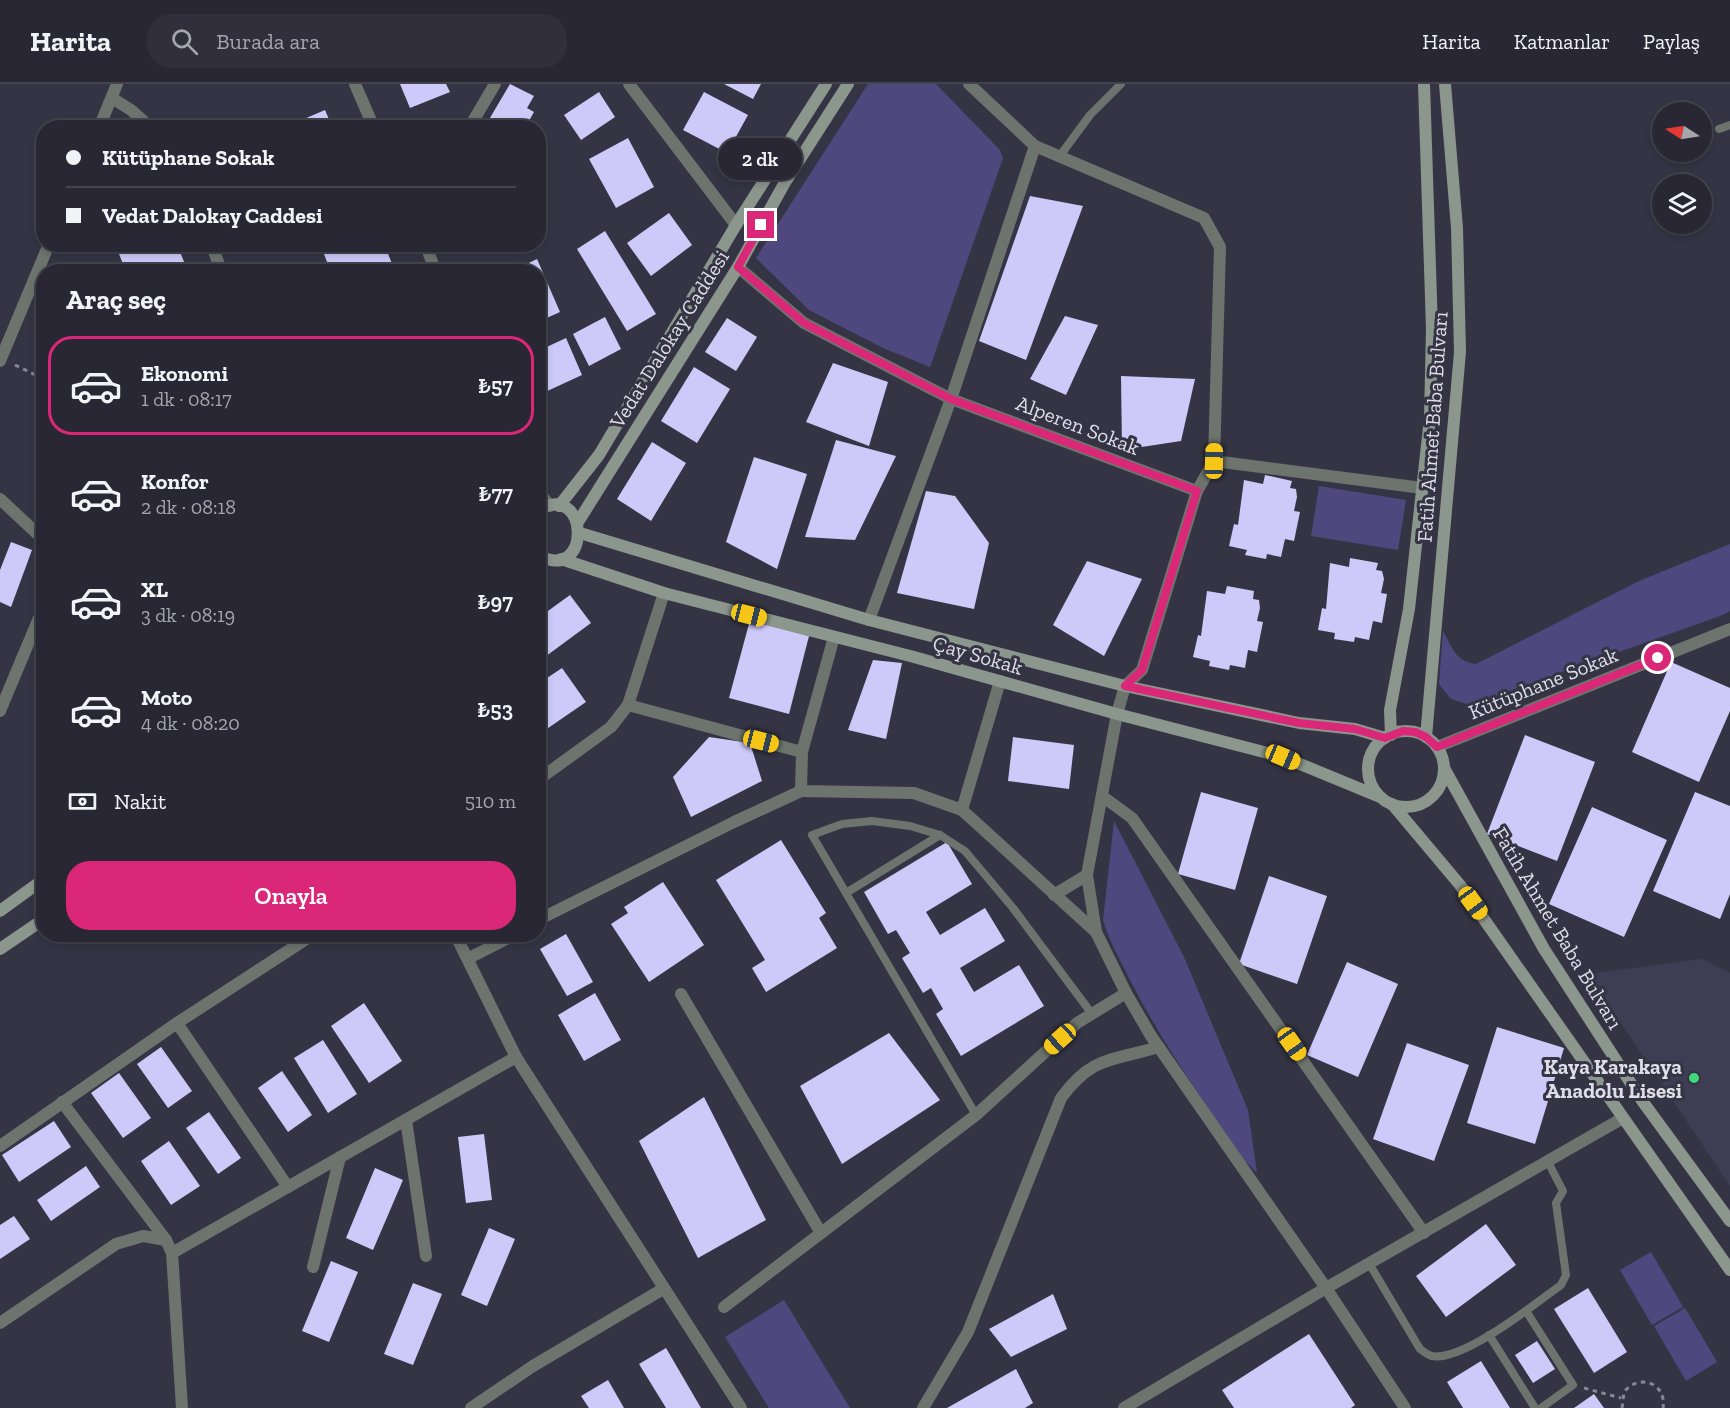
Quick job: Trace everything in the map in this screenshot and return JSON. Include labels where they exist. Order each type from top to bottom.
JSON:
[{"type":"main road","name":"Vedat Dalokay Caddesi","points":[[549,507],[599,455],[736,225],[826,84]]},
{"type":"main road","name":"Vedat Dalokay Caddesi","points":[[547,560],[575,549],[579,527],[738,267],[784,184],[848,84]]},
{"type":"main road","name":"Fatih Ahmet Baba Bulvarı","points":[[1388,736],[1390,710],[1409,609],[1430,418],[1432,329],[1424,84]]},
{"type":"main road","name":"Fatih Ahmet Baba Bulvarı","points":[[1426,737],[1460,352],[1458,228],[1445,84]]},
{"type":"main road","points":[[549,507],[567,509],[579,527]]},
{"type":"main road","name":"Çay Sokak","points":[[579,527],[869,620],[1125,686],[1299,723],[1355,729],[1388,736]]},
{"type":"main road","name":"Çay Sokak","points":[[547,560],[1283,757],[1380,797]]},
{"type":"main road","points":[[1392,804],[1410,807],[1428,800],[1437,792],[1444,768],[1437,747],[1426,737],[1409,732],[1388,736],[1377,746],[1368,766],[1374,788],[1380,797],[1392,804],[1460,885],[1730,1270]]},
{"type":"main road","name":"Fatih Ahmet Baba Bulvarı","points":[[1444,768],[1544,949],[1643,1102],[1730,1221]]},
{"type":"main road","points":[[0,911],[36,885]]},
{"type":"main road","points":[[0,949],[36,924]]},
{"type":"street","points":[[102,120],[117,84]]},
{"type":"street","points":[[355,84],[371,120]]},
{"type":"street","points":[[474,120],[495,84]]},
{"type":"street","points":[[629,84],[736,225]]},
{"type":"street","points":[[969,84],[1035,146],[1204,218],[1220,247],[1214,461],[1197,491],[1142,670],[1125,686],[1117,714],[1087,875],[1096,932],[1126,993],[1159,1047],[1326,1288],[1405,1408]]},
{"type":"street","points":[[112,98],[142,120]]},
{"type":"street","points":[[869,620],[951,399],[1035,146]]},
{"type":"street","name":"Alperen Sokak","points":[[738,267],[804,323],[951,399],[1197,491]]},
{"type":"street","points":[[0,361],[36,277]]},
{"type":"street","points":[[1214,461],[1422,488]]},
{"type":"street","points":[[0,499],[36,533]]},
{"type":"street","points":[[546,774],[611,727],[628,705],[664,593]]},
{"type":"street","points":[[0,711],[36,625]]},
{"type":"street","name":"Kütüphane Sokak","points":[[1437,747],[1730,629]]},
{"type":"street","points":[[801,791],[802,752],[834,637]]},
{"type":"street","points":[[962,810],[1000,681]]},
{"type":"street","points":[[628,705],[802,752]]},
{"type":"street","points":[[546,916],[801,791],[914,793],[962,810],[1096,932]]},
{"type":"street","points":[[1102,796],[1132,818],[1424,1233]]},
{"type":"street","points":[[1054,895],[1087,875]]},
{"type":"street","points":[[0,1146],[177,1023],[302,942]]},
{"type":"street","points":[[460,942],[516,1057],[741,1408]]},
{"type":"street","points":[[469,958],[500,942]]},
{"type":"street","points":[[724,1307],[976,1115],[1077,1023],[1126,993]]},
{"type":"street","points":[[681,994],[821,1233]]},
{"type":"street","points":[[177,1023],[288,1187]]},
{"type":"street","points":[[923,1408],[968,1332],[1061,1098],[1076,1077],[1094,1064],[1159,1047]]},
{"type":"street","points":[[172,1253],[516,1057]]},
{"type":"street","points":[[62,1102],[166,1240],[172,1253],[182,1408]]},
{"type":"street","points":[[1124,1408],[1326,1288],[1623,1119]]},
{"type":"street","points":[[406,1120],[426,1256]]},
{"type":"street","points":[[313,1267],[340,1157]]},
{"type":"street","points":[[0,1323],[116,1244],[143,1236],[166,1240]]},
{"type":"street","points":[[471,1408],[533,1366],[663,1288]]},
{"type":"lane","points":[[1059,156],[1090,116],[1121,84]]},
{"type":"lane","points":[[1719,129],[1730,125]]},
{"type":"lane","points":[[976,1115],[812,835],[842,824],[872,821],[910,826],[939,835],[966,851],[1013,908],[1092,1014]]},
{"type":"lane","points":[[846,893],[939,835]]},
{"type":"lane","points":[[1370,1265],[1419,1349],[1433,1356],[1456,1351],[1489,1335],[1561,1285],[1566,1275],[1556,1203],[1563,1191],[1548,1162]]},
{"type":"lane","points":[[1526,1311],[1573,1385],[1541,1408]]},
{"type":"lane","points":[[1489,1335],[1535,1408]]},
{"type":"path","points":[[15,365],[36,375]]},
{"type":"path","points":[[1622,1408],[1621,1398],[1628,1387],[1634,1383],[1649,1382],[1661,1390],[1663,1408]]},
{"type":"path","points":[[1573,1385],[1621,1398]]},
{"type":"shaded area","points":[[868,84],[936,84],[1000,150],[1003,158],[930,367],[883,348],[809,310],[756,258]]},
{"type":"shaded area","points":[[1319,486],[1406,500],[1398,550],[1311,536]]},
{"type":"shaded area","points":[[1730,544],[1730,611],[1720,616],[1470,705],[1451,699],[1439,684],[1443,631],[1459,657],[1476,664],[1639,581]]},
{"type":"shaded area","points":[[1114,821],[1184,957],[1248,1110],[1257,1173],[1245,1161],[1169,1049],[1108,935],[1103,920]]},
{"type":"shaded area","name":"Kaya Karakaya Anadolu Lisesi","points":[[1702,959],[1730,973],[1730,1186],[1588,974]]},
{"type":"shaded area","points":[[1651,1252],[1683,1307],[1652,1325],[1620,1270]]},
{"type":"shaded area","points":[[784,1300],[850,1408],[769,1408],[725,1337]]},
{"type":"shaded area","points":[[1685,1308],[1717,1362],[1686,1381],[1654,1326]]},
{"type":"building","points":[[400,84],[446,84],[450,92],[410,108]]},
{"type":"building","points":[[510,84],[534,96],[527,108],[534,112],[530,120],[489,120]]},
{"type":"building","points":[[724,84],[761,84],[753,99]]},
{"type":"building","points":[[599,92],[615,117],[581,140],[564,115]]},
{"type":"building","points":[[704,92],[748,115],[727,153],[683,130]]},
{"type":"building","points":[[325,110],[329,120],[302,120]]},
{"type":"building","points":[[628,138],[654,187],[616,208],[589,159]]},
{"type":"building","points":[[1030,196],[1083,206],[1026,360],[979,341]]},
{"type":"building","points":[[669,213],[692,245],[651,276],[627,243]]},
{"type":"building","points":[[605,231],[656,314],[627,331],[577,249]]},
{"type":"building","points":[[118,252],[180,252],[185,264],[123,264]]},
{"type":"building","points":[[323,252],[387,252],[392,264],[328,264]]},
{"type":"building","points":[[537,259],[539,264],[527,264]]},
{"type":"building","points":[[546,280],[560,312],[546,318]]},
{"type":"building","points":[[1065,316],[1098,325],[1066,395],[1030,379]]},
{"type":"building","points":[[605,317],[621,349],[589,366],[573,334]]},
{"type":"building","points":[[727,318],[757,337],[736,371],[705,352]]},
{"type":"building","points":[[566,338],[582,375],[546,392],[546,347]]},
{"type":"building","points":[[833,363],[888,382],[869,446],[806,422]]},
{"type":"building","points":[[694,367],[730,389],[697,443],[661,421]]},
{"type":"building","points":[[1121,376],[1195,379],[1181,441],[1122,450]]},
{"type":"building","points":[[836,440],[896,456],[855,540],[805,537]]},
{"type":"building","points":[[652,442],[686,463],[651,521],[617,499]]},
{"type":"building","points":[[754,457],[807,474],[777,569],[726,542]]},
{"type":"building","points":[[1265,475],[1292,481],[1290,488],[1296,489],[1297,497],[1294,511],[1300,512],[1294,541],[1285,539],[1281,557],[1267,554],[1266,559],[1245,555],[1247,550],[1229,546],[1234,524],[1238,525],[1244,480],[1263,484]]},
{"type":"building","points":[[926,491],[955,496],[989,543],[974,609],[897,593]]},
{"type":"building","points":[[11,542],[32,550],[11,607],[0,602],[0,570]]},
{"type":"building","points":[[1350,558],[1378,563],[1376,570],[1382,571],[1384,579],[1381,593],[1387,594],[1382,623],[1373,621],[1369,640],[1355,637],[1354,642],[1334,639],[1335,633],[1318,630],[1322,608],[1326,609],[1330,563],[1349,567]]},
{"type":"building","points":[[1087,561],[1142,579],[1104,656],[1053,625]]},
{"type":"building","points":[[1227,586],[1254,591],[1253,599],[1259,600],[1260,608],[1257,621],[1263,622],[1257,652],[1248,650],[1245,668],[1230,665],[1229,670],[1209,666],[1210,661],[1193,657],[1198,635],[1201,636],[1207,591],[1225,594]]},
{"type":"building","points":[[570,595],[591,623],[546,656],[546,612]]},
{"type":"building","points":[[750,620],[809,636],[789,714],[729,698]]},
{"type":"building","points":[[873,660],[902,663],[886,739],[848,730]]},
{"type":"building","points":[[1671,662],[1730,688],[1730,711],[1699,782],[1632,752]]},
{"type":"building","points":[[562,668],[586,702],[546,730],[546,679]]},
{"type":"building","points":[[1525,735],[1595,762],[1557,861],[1487,834]]},
{"type":"building","points":[[709,737],[750,743],[762,781],[691,817],[673,777]]},
{"type":"building","points":[[1013,737],[1074,745],[1069,789],[1008,781]]},
{"type":"building","points":[[1201,792],[1258,808],[1235,890],[1178,874]]},
{"type":"building","points":[[1695,792],[1730,806],[1730,894],[1720,919],[1653,891]]},
{"type":"building","points":[[1592,807],[1667,840],[1624,937],[1549,904]]},
{"type":"building","points":[[781,840],[826,913],[819,918],[837,948],[766,992],[752,968],[765,960],[716,880]]},
{"type":"building","points":[[947,842],[972,884],[926,912],[940,935],[985,908],[1005,941],[960,968],[974,992],[1019,965],[1044,1006],[961,1056],[936,1014],[943,1009],[931,988],[923,993],[902,958],[910,953],[896,930],[888,934],[864,892]]},
{"type":"building","points":[[1269,876],[1327,896],[1297,984],[1239,964]]},
{"type":"building","points":[[663,882],[704,945],[649,982],[611,924],[628,913],[624,907]]},
{"type":"building","points":[[566,934],[593,982],[567,996],[540,949]]},
{"type":"building","points":[[1347,962],[1398,984],[1358,1077],[1307,1055]]},
{"type":"building","points":[[595,993],[621,1040],[584,1061],[558,1015]]},
{"type":"building","points":[[364,1003],[402,1061],[369,1083],[331,1026]]},
{"type":"building","points":[[1497,1027],[1564,1048],[1535,1144],[1467,1123]]},
{"type":"building","points":[[889,1033],[940,1100],[842,1164],[800,1086]]},
{"type":"building","points":[[323,1040],[357,1094],[328,1113],[294,1058]]},
{"type":"building","points":[[1407,1043],[1469,1065],[1434,1161],[1373,1139]]},
{"type":"building","points":[[161,1047],[192,1091],[168,1108],[137,1064]]},
{"type":"building","points":[[282,1071],[312,1115],[288,1132],[258,1088]]},
{"type":"building","points":[[119,1073],[151,1118],[123,1138],[91,1093]]},
{"type":"building","points":[[704,1097],[766,1220],[698,1258],[639,1141]]},
{"type":"building","points":[[209,1112],[241,1158],[218,1174],[186,1128]]},
{"type":"building","points":[[54,1121],[71,1147],[19,1182],[2,1155]]},
{"type":"building","points":[[484,1134],[492,1200],[466,1203],[458,1137]]},
{"type":"building","points":[[169,1141],[200,1186],[171,1205],[141,1161]]},
{"type":"building","points":[[86,1166],[100,1187],[51,1221],[37,1200]]},
{"type":"building","points":[[375,1168],[403,1180],[373,1250],[346,1238]]},
{"type":"building","points":[[14,1216],[30,1239],[0,1259],[0,1225]]},
{"type":"building","points":[[1486,1224],[1516,1265],[1446,1317],[1416,1276]]},
{"type":"building","points":[[489,1228],[515,1239],[487,1306],[461,1295]]},
{"type":"building","points":[[331,1261],[358,1272],[329,1342],[302,1331]]},
{"type":"building","points":[[413,1283],[442,1294],[413,1365],[384,1354]]},
{"type":"building","points":[[1588,1288],[1627,1352],[1594,1373],[1554,1309]]},
{"type":"building","points":[[1053,1294],[1067,1329],[1011,1357],[989,1329]]},
{"type":"building","points":[[1309,1334],[1355,1405],[1351,1408],[1234,1408],[1222,1390]]},
{"type":"building","points":[[1537,1341],[1555,1369],[1533,1383],[1515,1355]]},
{"type":"building","points":[[666,1348],[701,1408],[666,1408],[639,1364]]},
{"type":"building","points":[[1481,1361],[1510,1408],[1463,1408],[1447,1382]]},
{"type":"building","points":[[1016,1369],[1033,1403],[1025,1408],[947,1408]]},
{"type":"building","points":[[608,1380],[624,1408],[589,1408],[581,1396]]},
{"type":"building","points":[[1594,1394],[1604,1408],[1574,1408]]},
{"type":"place","name":"Kaya Karakaya Anadolu Lisesi","points":[[1694,1078]]},
{"type":"route","points":[[761,225],[738,267],[804,323],[951,399],[1197,491],[1142,670],[1125,686],[1299,723],[1355,729],[1385,738],[1403,731],[1415,732],[1426,737],[1437,747],[1658,658]]}]
